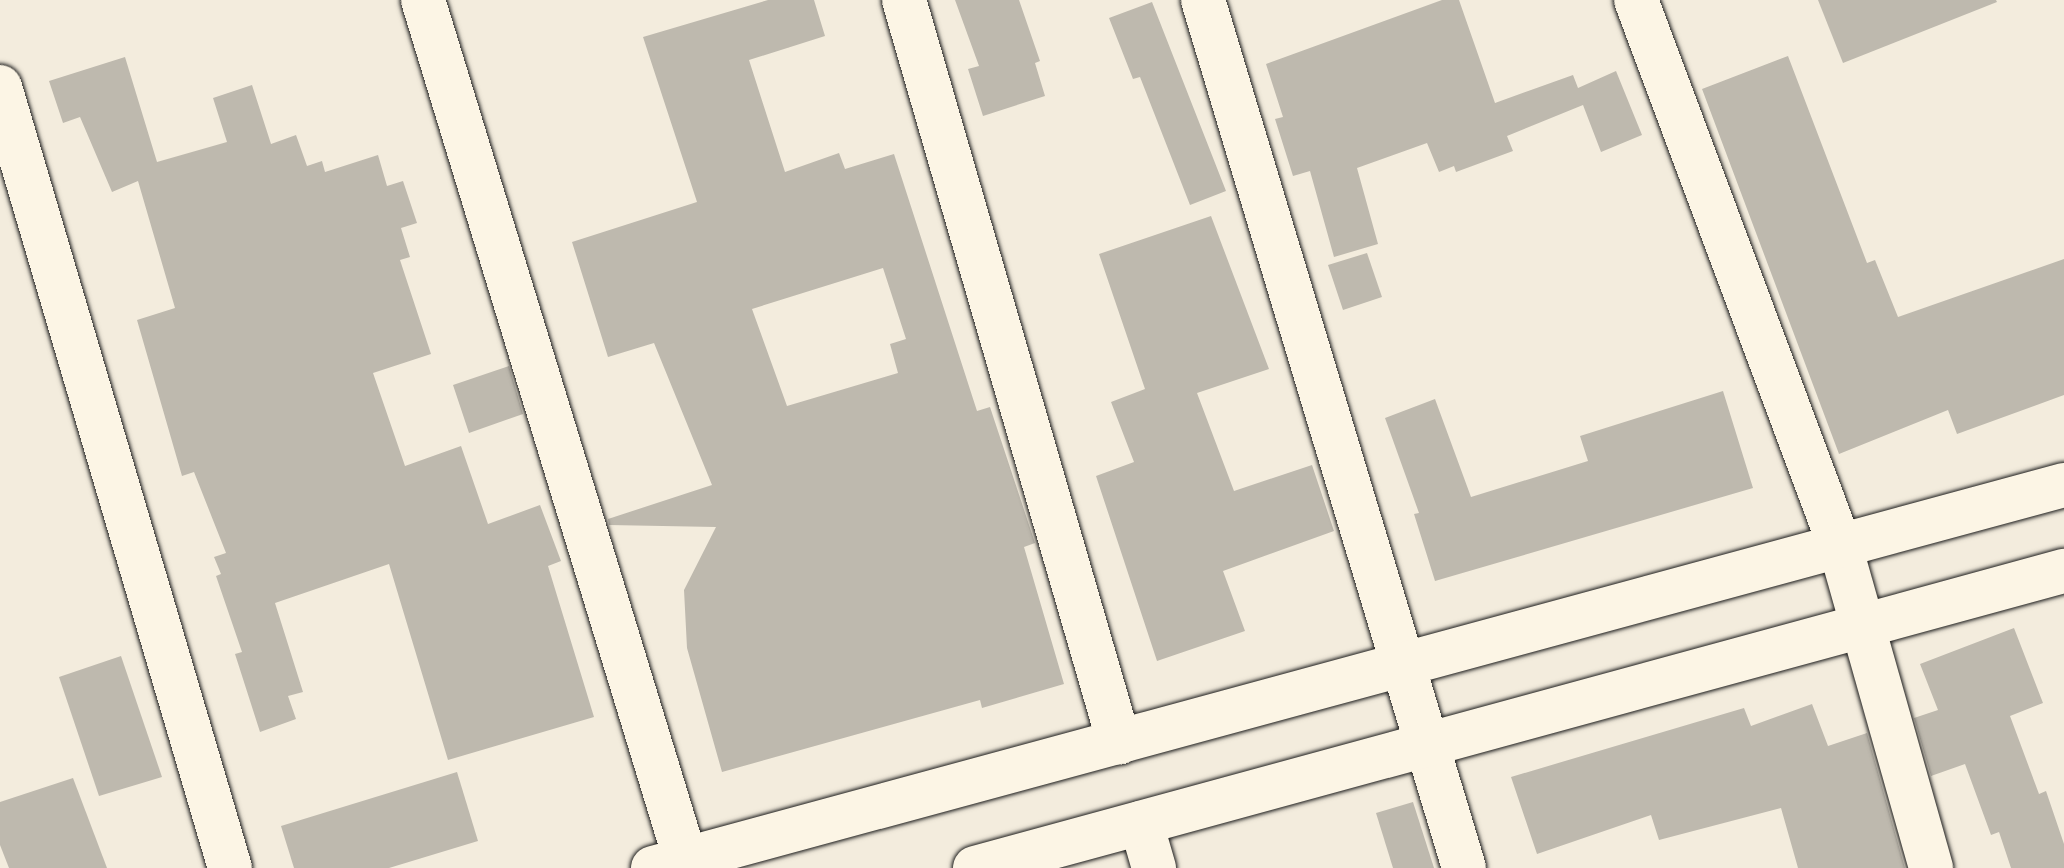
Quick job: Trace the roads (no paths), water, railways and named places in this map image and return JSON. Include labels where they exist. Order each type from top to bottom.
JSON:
[{"type":"street","points":[[423,0],[676,865],[2064,485]]},
{"type":"street","points":[[904,0],[1119,742]]},
{"type":"street","points":[[1203,0],[1406,664],[1464,868]]},
{"type":"street","points":[[1636,0],[1840,546],[1931,868]]},
{"type":"street","points":[[0,87],[17,213],[230,868]]},
{"type":"street","points":[[975,868],[2064,571]]},
{"type":"street","points":[[1141,823],[1154,868]]}]
